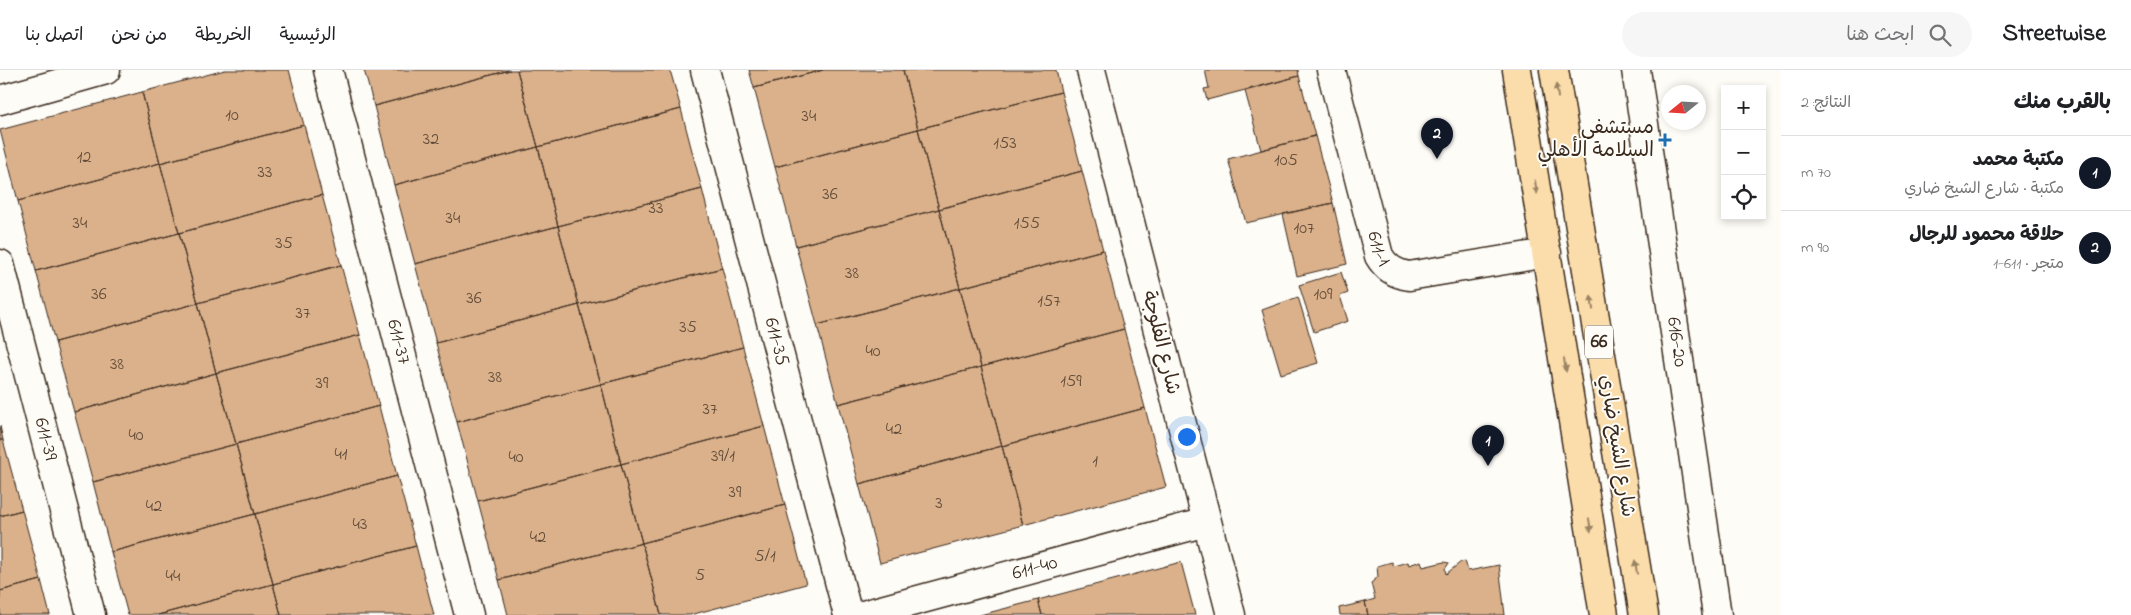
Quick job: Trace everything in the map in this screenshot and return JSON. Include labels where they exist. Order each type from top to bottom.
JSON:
[{"type":"main road","name":"شارع الشيخ ضاري","points":[[1517,70],[1604,615]]},
{"type":"main road","name":"شارع الشيخ ضاري","points":[[1554,70],[1644,615]]},
{"type":"street","points":[[0,100],[106,70]]},
{"type":"street","name":"611-37","points":[[328,70],[469,615]]},
{"type":"street","name":"611-35","points":[[705,70],[848,615]]},
{"type":"street","name":"شارع الفلوجة","points":[[1091,70],[1231,615]]},
{"type":"street","name":"611-1","points":[[1331,70],[1379,256],[1391,270],[1409,276],[1547,253]]},
{"type":"street","name":"616-20","points":[[1636,70],[1717,615]]},
{"type":"street","name":"611-39","points":[[0,264],[91,615]]},
{"type":"street","name":"611-40","points":[[863,615],[1206,522]]},
{"type":"building","points":[[225,70],[289,70],[304,125],[160,163],[142,92]]},
{"type":"building","points":[[364,70],[510,70],[374,106]]},
{"type":"building","points":[[510,70],[517,70],[538,147],[394,185],[374,106]]},
{"type":"building","points":[[517,70],[670,70],[681,109],[538,147]]},
{"type":"building","points":[[749,70],[823,70],[754,88]]},
{"type":"building","points":[[823,70],[903,70],[918,129],[775,167],[754,88]]},
{"type":"building","points":[[903,70],[1056,70],[1061,92],[918,129]]},
{"type":"building","points":[[1205,70],[1298,70],[1299,76],[1207,100],[1204,89],[1209,88]]},
{"type":"building","points":[[1299,76],[1315,136],[1261,150],[1245,91]]},
{"type":"building","points":[[142,92],[160,163],[18,201],[0,130]]},
{"type":"building","points":[[1061,92],[1082,171],[939,209],[918,129]]},
{"type":"building","points":[[681,109],[702,189],[558,226],[538,147]]},
{"type":"building","points":[[304,125],[322,195],[179,233],[160,163]]},
{"type":"building","points":[[918,129],[939,209],[796,246],[775,167]]},
{"type":"building","points":[[1315,136],[1333,203],[1246,223],[1228,159]]},
{"type":"building","points":[[538,147],[558,226],[415,264],[394,185]]},
{"type":"building","points":[[160,163],[179,233],[36,271],[18,201]]},
{"type":"building","points":[[1082,171],[1103,250],[960,288],[939,209]]},
{"type":"building","points":[[702,189],[722,268],[579,305],[558,226]]},
{"type":"building","points":[[322,195],[341,265],[198,303],[179,233]]},
{"type":"building","points":[[1333,203],[1347,264],[1297,276],[1283,214]]},
{"type":"building","points":[[939,209],[960,288],[817,325],[796,246]]},
{"type":"building","points":[[558,226],[579,305],[436,343],[415,264]]},
{"type":"building","points":[[179,233],[198,303],[55,342],[36,271]]},
{"type":"building","points":[[1103,250],[1124,329],[981,367],[960,288]]},
{"type":"building","points":[[341,265],[360,335],[216,373],[198,303]]},
{"type":"building","points":[[722,268],[743,347],[601,384],[579,305]]},
{"type":"building","points":[[1341,272],[1348,293],[1340,296],[1348,321],[1314,332],[1299,285]]},
{"type":"building","points":[[960,288],[981,367],[838,404],[817,325]]},
{"type":"building","points":[[1298,297],[1318,363],[1281,374],[1262,310]]},
{"type":"building","points":[[198,303],[216,373],[74,412],[55,342]]},
{"type":"building","points":[[579,305],[601,384],[457,422],[436,343]]},
{"type":"building","points":[[1124,329],[1145,408],[1002,446],[981,367]]},
{"type":"building","points":[[360,335],[379,406],[236,444],[216,373]]},
{"type":"building","points":[[743,347],[764,426],[621,464],[601,384]]},
{"type":"building","points":[[981,367],[1002,446],[859,484],[838,404]]},
{"type":"building","points":[[216,373],[236,444],[93,482],[74,412]]},
{"type":"building","points":[[601,384],[621,464],[478,501],[457,422]]},
{"type":"building","points":[[379,406],[397,476],[255,514],[236,444]]},
{"type":"building","points":[[1145,408],[1166,487],[1023,525],[1002,446]]},
{"type":"building","points":[[0,426],[3,440],[0,440]]},
{"type":"building","points":[[764,426],[785,505],[642,543],[621,464]]},
{"type":"building","points":[[0,440],[3,440],[22,510],[0,516]]},
{"type":"building","points":[[236,444],[255,514],[111,552],[93,482]]},
{"type":"building","points":[[1002,446],[1023,525],[880,563],[859,484]]},
{"type":"building","points":[[621,464],[642,543],[499,580],[478,501]]},
{"type":"building","points":[[397,476],[416,546],[273,584],[255,514]]},
{"type":"building","points":[[785,505],[806,584],[690,615],[661,615],[642,543]]},
{"type":"building","points":[[22,510],[41,580],[0,591],[0,516]]},
{"type":"building","points":[[255,514],[273,584],[158,615],[128,615],[111,552]]},
{"type":"building","points":[[642,543],[661,615],[508,615],[499,580]]},
{"type":"building","points":[[416,546],[434,615],[281,615],[273,584]]},
{"type":"building","points":[[1421,561],[1423,567],[1444,562],[1449,563],[1445,569],[1446,574],[1465,561],[1468,571],[1499,565],[1505,615],[1368,615],[1365,602],[1375,599],[1371,583],[1378,577],[1377,566],[1392,562],[1393,566],[1408,562],[1409,565]]},
{"type":"building","points":[[1181,562],[1195,615],[1042,615],[1038,600]]},
{"type":"building","points":[[41,580],[50,615],[0,615],[0,591]]},
{"type":"building","points":[[273,584],[281,615],[158,615]]},
{"type":"building","points":[[1038,600],[1042,615],[980,615]]},
{"type":"building","points":[[1365,602],[1368,615],[1340,615],[1339,608]]},
{"type":"place","name":"مستشفى السلامة الأهلي","points":[[1665,140]]},
{"type":"place","name":"حلاقة محمود للرجال","points":[[1437,159]]},
{"type":"place","name":"مكتبة محمد","points":[[1488,466]]}]
